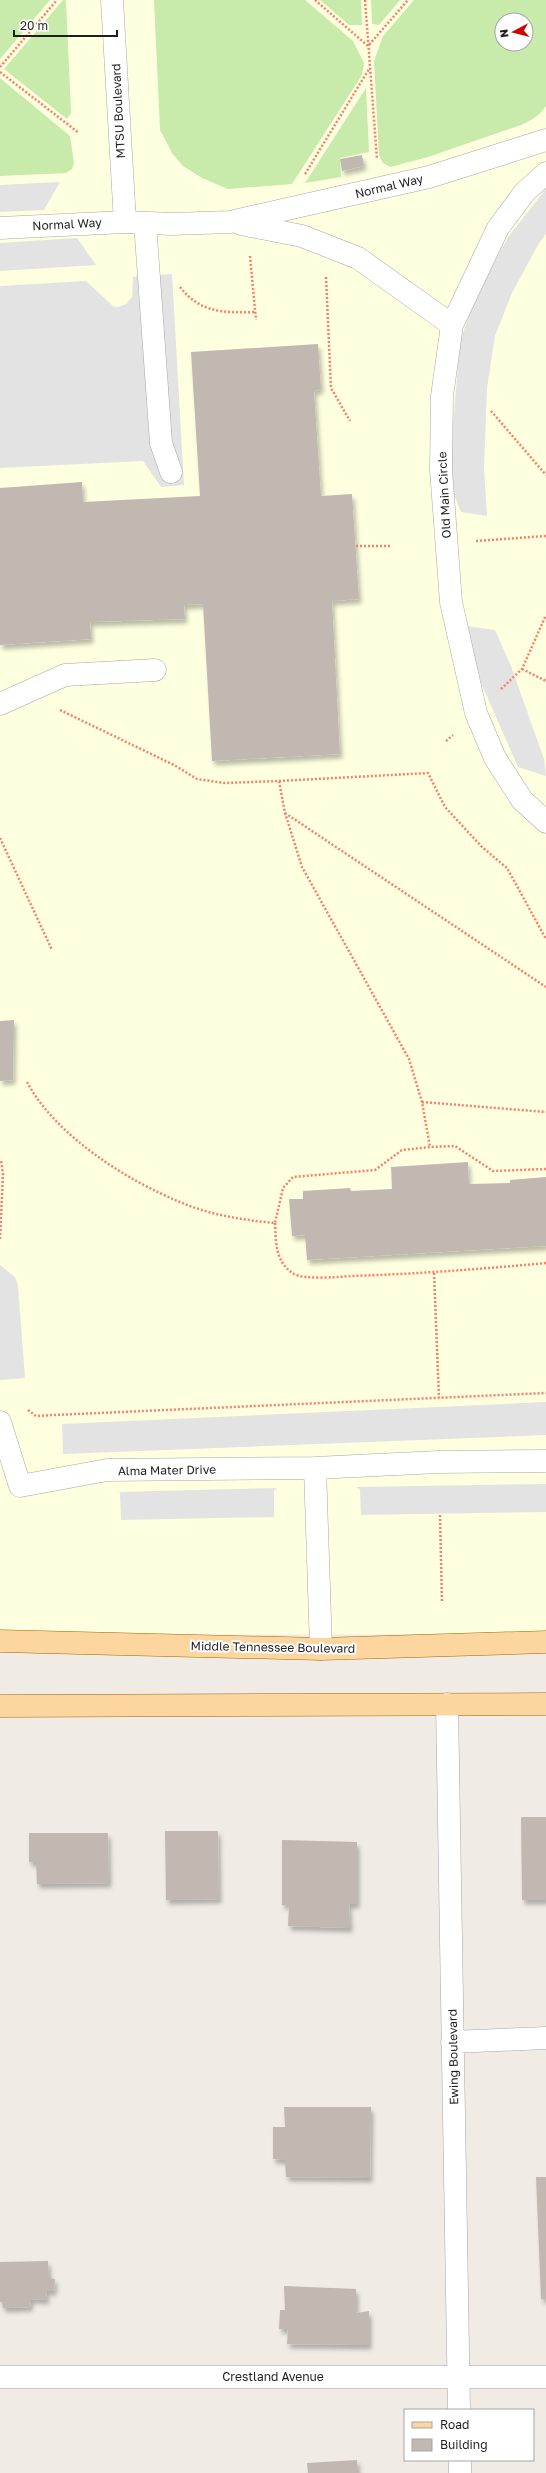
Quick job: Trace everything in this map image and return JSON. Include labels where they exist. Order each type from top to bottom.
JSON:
[{"type":"main road","name":"Middle Tennessee Boulevard","points":[[0,1641],[321,1649],[546,1642]]},
{"type":"main road","points":[[0,1706],[546,1704]]},
{"type":"street","name":"MTSU Boulevard","points":[[112,0],[135,222],[161,443],[171,472]]},
{"type":"street","name":"Normal Way","points":[[230,222],[429,177],[546,140]]},
{"type":"street","name":"Old Main Circle","points":[[546,173],[524,193],[498,228],[452,325],[442,396],[441,470],[451,602],[476,713],[495,758],[506,776],[522,800],[546,822]]},
{"type":"street","name":"Normal Way","points":[[0,228],[135,222],[230,222],[302,236],[358,258],[452,325]]},
{"type":"street","points":[[0,704],[66,674],[155,670]]},
{"type":"street","name":"Alma Mater Drive","points":[[0,1422],[20,1486],[107,1470],[316,1468],[438,1462],[546,1461]]},
{"type":"street","points":[[316,1468],[321,1649]]},
{"type":"street","name":"Ewing Boulevard","points":[[447,1704],[458,2409]]},
{"type":"street","points":[[452,2042],[546,2038]]},
{"type":"street","name":"Crestland Avenue","points":[[0,2377],[546,2377]]},
{"type":"street","points":[[460,2461],[460,2473]]},
{"type":"path","points":[[0,66],[57,0]]},
{"type":"path","points":[[315,0],[368,46]]},
{"type":"path","points":[[365,0],[377,160]]},
{"type":"path","points":[[368,46],[408,0]]},
{"type":"path","points":[[303,177],[370,69]]},
{"type":"path","points":[[0,72],[79,133]]},
{"type":"path","points":[[250,254],[256,320]]},
{"type":"path","points":[[326,269],[331,388],[350,421]]},
{"type":"path","points":[[178,285],[200,303],[216,312],[255,312]]},
{"type":"path","points":[[491,411],[546,475]]},
{"type":"path","points":[[471,541],[546,536]]},
{"type":"path","points":[[356,546],[390,546]]},
{"type":"path","points":[[446,741],[522,669],[546,615]]},
{"type":"path","points":[[522,669],[546,681]]},
{"type":"path","points":[[54,707],[174,765],[197,779],[224,783],[428,773],[445,807],[482,847],[507,868],[546,939]]},
{"type":"path","points":[[279,781],[285,813],[302,868],[409,1058],[422,1102],[430,1147]]},
{"type":"path","points":[[285,813],[546,987]]},
{"type":"path","points":[[0,838],[52,950]]},
{"type":"path","points":[[27,1082],[36,1099],[83,1145],[129,1176],[180,1202],[236,1219],[275,1223]]},
{"type":"path","points":[[422,1102],[546,1112]]},
{"type":"path","points":[[546,1169],[493,1171],[455,1146],[402,1150],[375,1170],[293,1177],[283,1188],[275,1223],[277,1252],[282,1265],[295,1275],[322,1277],[434,1273],[546,1263]]},
{"type":"path","points":[[0,1239],[3,1174],[1,1160]]},
{"type":"path","points":[[434,1273],[439,1398]]},
{"type":"path","points":[[23,1405],[36,1416],[54,1416],[546,1393]]},
{"type":"path","points":[[440,1515],[442,1603]]},
{"type":"shaded area","points":[[0,0],[546,0],[546,1634],[0,1635]]},
{"type":"shaded area","points":[[60,182],[44,210],[0,212],[0,185]]},
{"type":"shaded area","points":[[546,189],[546,234],[539,243],[512,293],[495,336],[487,388],[484,468],[487,516],[461,512],[454,494],[451,449],[460,341],[478,291],[508,237]]},
{"type":"shaded area","points":[[77,238],[96,265],[0,271],[0,243]]},
{"type":"shaded area","points":[[172,274],[184,485],[161,487],[143,461],[0,468],[0,286],[86,281],[114,307],[118,307],[126,304],[132,297],[133,277]]},
{"type":"shaded area","points":[[466,626],[495,630],[511,666],[544,759],[546,776],[518,767],[482,685],[467,638]]},
{"type":"shaded area","points":[[0,1265],[15,1277],[18,1285],[25,1378],[0,1380]]},
{"type":"shaded area","points":[[546,1402],[546,1435],[63,1454],[62,1424]]},
{"type":"shaded area","points":[[546,1484],[546,1512],[361,1515],[360,1490],[356,1487]]},
{"type":"shaded area","points":[[277,1488],[274,1491],[274,1517],[121,1520],[120,1493],[118,1492]]},
{"type":"green space","points":[[0,0],[50,0],[0,59]]},
{"type":"green space","points":[[63,0],[66,0],[71,113],[67,119],[4,69]]},
{"type":"green space","points":[[154,0],[305,0],[353,41],[364,63],[362,75],[292,184],[228,189],[202,178],[183,166],[172,153],[160,130]]},
{"type":"green space","points":[[320,0],[361,0],[362,25],[349,25]]},
{"type":"green space","points":[[371,0],[400,0],[379,25],[372,24]]},
{"type":"green space","points":[[414,0],[546,0],[546,106],[535,117],[521,125],[428,157],[390,167],[383,163],[379,155],[374,61],[383,36]]},
{"type":"green space","points":[[0,78],[70,136],[74,163],[72,169],[66,173],[0,176]]},
{"type":"green space","points":[[366,88],[369,152],[340,158],[341,177],[305,183]]},
{"type":"building","points":[[362,155],[364,166],[342,171],[340,159]]},
{"type":"building","points":[[318,344],[321,389],[314,391],[321,496],[352,494],[359,599],[332,601],[340,754],[212,761],[203,604],[184,605],[185,619],[90,622],[91,639],[0,645],[0,488],[82,482],[83,502],[200,496],[191,352]]},
{"type":"building","points":[[14,1020],[13,1080],[0,1081],[0,1021]]},
{"type":"building","points":[[468,1162],[469,1184],[510,1183],[510,1180],[546,1177],[546,1246],[307,1260],[305,1235],[292,1236],[289,1199],[303,1199],[303,1191],[350,1188],[351,1191],[392,1189],[391,1167]]},
{"type":"building","points":[[521,1817],[546,1817],[546,1900],[522,1900]]},
{"type":"building","points":[[165,1831],[218,1831],[219,1899],[166,1900]]},
{"type":"building","points":[[29,1833],[108,1833],[109,1883],[37,1884],[36,1862],[29,1862]]},
{"type":"building","points":[[282,1840],[357,1842],[357,1904],[349,1904],[350,1928],[288,1926],[289,1905],[282,1905]]},
{"type":"building","points":[[284,2107],[371,2107],[370,2178],[286,2177],[285,2160],[273,2159],[273,2127],[285,2127]]},
{"type":"building","points":[[536,2177],[546,2177],[546,2299],[541,2299]]},
{"type":"building","points":[[48,2261],[49,2278],[55,2279],[54,2291],[46,2291],[47,2300],[31,2299],[30,2307],[3,2308],[2,2302],[0,2302],[0,2262]]},
{"type":"building","points":[[284,2286],[356,2289],[356,2313],[369,2311],[369,2345],[287,2344],[288,2329],[279,2329],[280,2310],[285,2310]]},
{"type":"building","points":[[357,2460],[358,2473],[308,2473],[307,2463]]}]
